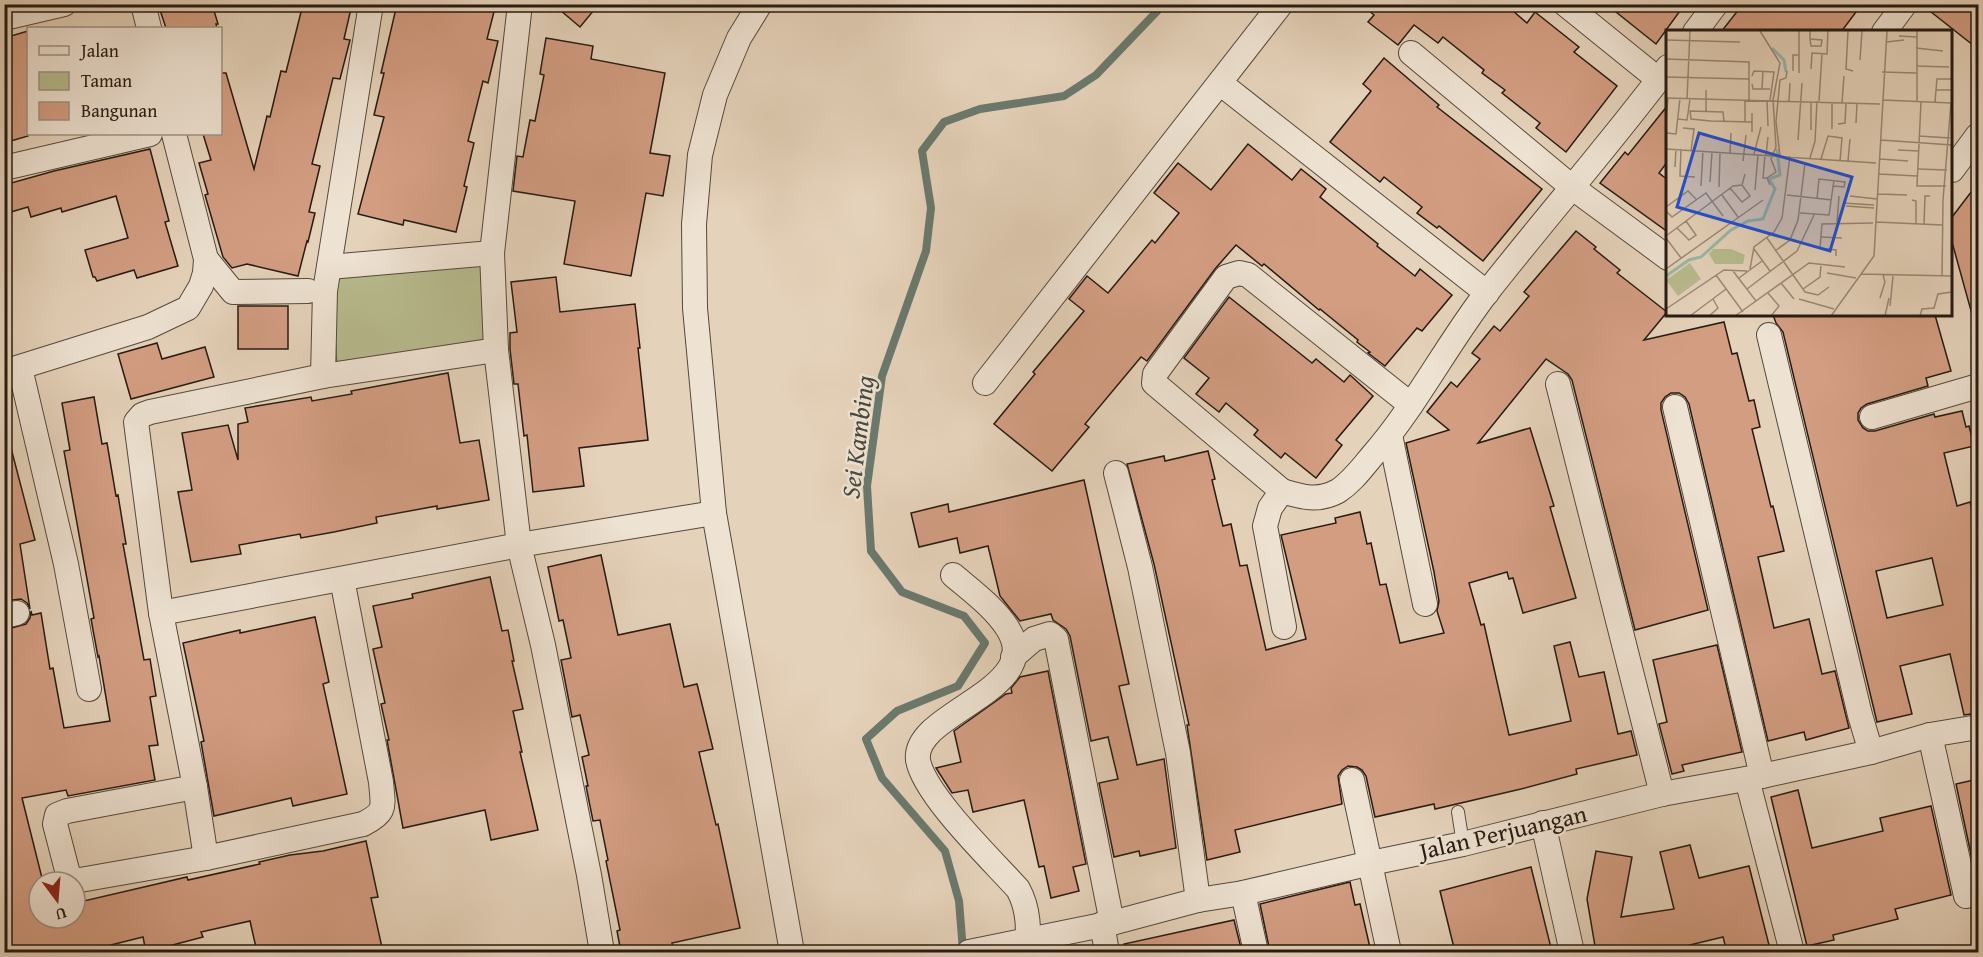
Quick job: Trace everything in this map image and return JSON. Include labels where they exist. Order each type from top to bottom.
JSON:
[{"type":"street","points":[[4,18],[64,4]]},
{"type":"street","points":[[143,4],[149,27]]},
{"type":"street","points":[[323,376],[325,291],[371,4]]},
{"type":"street","points":[[520,4],[492,253],[496,350],[519,545],[543,645],[602,952]]},
{"type":"street","points":[[760,4],[739,38],[715,95],[700,155],[695,213],[695,308],[714,513],[792,952]]},
{"type":"street","points":[[985,383],[1281,4]]},
{"type":"street","points":[[1412,405],[1248,275],[1239,273],[1226,277],[1155,374],[1154,383],[1281,491],[1307,499],[1321,498],[1337,491],[1352,480],[1412,405],[1487,293],[1663,74],[1565,4]]},
{"type":"street","points":[[1696,30],[1716,4]]},
{"type":"street","points":[[1886,30],[1905,4]]},
{"type":"street","points":[[1411,53],[1573,188],[1666,257]]},
{"type":"street","points":[[1220,83],[1487,293]]},
{"type":"street","points":[[4,168],[146,135]]},
{"type":"street","points":[[174,135],[206,259],[201,286],[188,308]]},
{"type":"street","points":[[1953,169],[1978,135]]},
{"type":"street","points":[[329,267],[492,253]]},
{"type":"street","points":[[206,259],[233,292]]},
{"type":"street","points":[[89,689],[66,564],[12,370],[148,327],[188,308],[233,292],[308,291]]},
{"type":"street","points":[[1769,335],[1857,704],[1871,752]]},
{"type":"street","points":[[206,858],[195,787],[161,613],[135,428],[139,418],[150,412],[323,376],[496,350]]},
{"type":"street","points":[[1558,384],[1662,794]]},
{"type":"street","points":[[1872,417],[1978,386]]},
{"type":"street","points":[[1675,407],[1711,552],[1792,952]]},
{"type":"street","points":[[1390,435],[1425,604]]},
{"type":"street","points":[[1116,473],[1140,567],[1178,753],[1198,900]]},
{"type":"street","points":[[1281,491],[1270,508],[1265,526],[1284,627]]},
{"type":"street","points":[[161,613],[519,545],[714,513]]},
{"type":"street","points":[[953,575],[995,613],[1008,630],[1012,640],[1011,666],[992,688],[951,716],[924,739],[918,752],[921,770],[958,824],[1018,889],[1023,900],[1024,944]]},
{"type":"street","points":[[195,787],[67,811],[57,815],[55,824],[66,870],[70,877],[80,880],[206,858],[363,824],[378,816],[383,806],[381,782],[342,579]]},
{"type":"street","points":[[1012,657],[1039,637],[1050,634],[1056,639],[1107,924],[1107,952]]},
{"type":"street","name":"Jalan Perjuangan","points":[[969,952],[1024,944],[1198,900],[1243,893],[1463,844],[1662,794],[1755,777],[1871,752],[1930,735],[1978,727]]},
{"type":"street","points":[[1930,735],[1966,896]]},
{"type":"street","points":[[1352,780],[1389,952]]},
{"type":"street","points":[[1543,824],[1572,952]]},
{"type":"street","points":[[1243,893],[1256,952]]},
{"type":"lane","points":[[1458,812],[1463,844]]},
{"type":"green space","points":[[486,255],[494,344],[337,368],[331,272]]},
{"type":"building","points":[[158,4],[212,4],[218,24],[216,24],[217,27],[166,27]]},
{"type":"building","points":[[303,4],[352,4],[344,39],[350,40],[340,79],[333,78],[312,164],[320,166],[309,212],[315,213],[298,276],[247,264],[232,268],[223,257],[205,195],[208,194],[199,163],[211,160],[203,135],[222,135],[222,73],[226,73],[254,169],[281,71],[286,72]]},
{"type":"building","points":[[397,4],[496,4],[487,39],[498,41],[488,83],[483,81],[468,141],[474,143],[464,186],[467,187],[456,232],[404,220],[403,225],[358,214],[384,117],[374,115]]},
{"type":"building","points":[[553,4],[599,4],[580,27]]},
{"type":"building","points":[[1361,4],[1505,4],[1527,23],[1535,12],[1579,47],[1574,52],[1617,86],[1566,152],[1536,128],[1540,123],[1502,93],[1505,90],[1482,73],[1484,70],[1443,37],[1438,43],[1414,25],[1398,45],[1368,22],[1374,15]]},
{"type":"building","points":[[1606,4],[1685,4],[1656,44]]},
{"type":"building","points":[[1743,4],[1862,4],[1842,30],[1723,30]]},
{"type":"building","points":[[1921,4],[1978,4],[1978,49]]},
{"type":"building","points":[[27,31],[28,136],[4,143],[4,38]]},
{"type":"building","points":[[546,38],[593,46],[591,59],[665,73],[650,153],[670,156],[663,196],[646,193],[631,276],[564,264],[575,201],[513,191],[517,156],[523,157],[530,120],[535,121],[544,75],[540,74]]},
{"type":"building","points":[[1384,58],[1439,105],[1437,107],[1542,189],[1483,261],[1439,226],[1437,228],[1417,213],[1422,207],[1384,177],[1380,182],[1330,142],[1371,91],[1363,84]]},
{"type":"building","points":[[1666,108],[1666,164],[1659,173],[1666,178],[1666,231],[1600,183],[1625,152],[1628,155]]},
{"type":"building","points":[[1248,144],[1292,180],[1301,169],[1326,189],[1320,197],[1378,244],[1377,246],[1415,276],[1420,269],[1452,295],[1422,331],[1417,328],[1385,366],[1320,309],[1264,264],[1262,266],[1236,245],[1215,269],[1147,361],[1141,357],[1085,424],[1089,427],[1052,471],[994,424],[1035,374],[1033,372],[1084,311],[1069,299],[1087,276],[1108,293],[1152,240],[1155,243],[1179,213],[1154,193],[1178,163],[1211,190]]},
{"type":"building","points":[[150,149],[169,221],[165,222],[178,266],[137,278],[134,270],[97,281],[93,277],[85,250],[128,238],[116,196],[62,212],[61,208],[31,217],[28,207],[4,214],[4,185]]},
{"type":"building","points":[[1978,183],[1978,317],[1973,318],[1953,246],[1953,216]]},
{"type":"building","points":[[1576,231],[1620,270],[1617,273],[1666,311],[1644,340],[1724,322],[1732,354],[1737,353],[1749,401],[1754,400],[1760,427],[1752,429],[1784,551],[1758,557],[1774,628],[1809,619],[1822,674],[1835,671],[1849,728],[1806,740],[1804,732],[1768,741],[1689,404],[1679,393],[1671,393],[1665,397],[1661,403],[1661,410],[1708,610],[1635,630],[1572,380],[1568,374],[1546,359],[1478,443],[1530,428],[1554,506],[1550,507],[1576,598],[1523,613],[1513,578],[1509,579],[1507,572],[1469,583],[1481,625],[1484,624],[1509,735],[1571,721],[1554,646],[1570,642],[1579,677],[1604,672],[1618,734],[1631,731],[1637,755],[1576,769],[1577,774],[1521,789],[1435,809],[1434,804],[1375,817],[1366,776],[1357,767],[1348,766],[1338,776],[1342,804],[1235,830],[1240,852],[1207,860],[1187,725],[1189,725],[1154,564],[1127,464],[1164,456],[1165,461],[1208,451],[1223,526],[1231,524],[1240,566],[1247,565],[1266,650],[1306,639],[1281,535],[1336,523],[1335,518],[1360,512],[1367,544],[1371,543],[1380,585],[1386,584],[1400,643],[1444,633],[1437,611],[1439,601],[1434,572],[1406,443],[1449,430],[1427,412],[1451,382],[1457,387],[1480,359],[1472,353],[1494,326],[1500,331],[1529,296],[1524,292]]},
{"type":"building","points":[[556,277],[560,312],[635,304],[648,440],[579,448],[584,486],[533,492],[527,435],[524,436],[518,384],[514,384],[510,349],[510,333],[517,332],[511,282]]},
{"type":"building","points":[[1229,297],[1312,363],[1316,359],[1344,382],[1350,375],[1373,396],[1336,440],[1342,445],[1316,478],[1285,453],[1281,458],[1254,435],[1258,430],[1226,403],[1219,412],[1196,394],[1209,378],[1184,358]]},
{"type":"building","points":[[238,306],[288,306],[288,349],[238,349]]},
{"type":"building","points":[[1773,316],[1935,316],[1951,371],[1926,378],[1928,386],[1867,404],[1858,413],[1858,420],[1863,428],[1875,431],[1934,414],[1935,417],[1962,411],[1966,427],[1969,426],[1974,446],[1944,453],[1957,506],[1970,502],[1978,537],[1978,713],[1964,715],[1950,654],[1900,666],[1912,714],[1877,722],[1783,332]],"holes":[[[1932,558],[1943,605],[1887,618],[1876,571]]]},
{"type":"building","points":[[157,343],[162,359],[205,347],[214,377],[131,399],[118,354]]},
{"type":"building","points":[[448,373],[460,443],[479,440],[489,500],[437,509],[437,506],[376,517],[377,523],[301,538],[300,534],[239,545],[241,554],[191,562],[178,492],[192,490],[182,433],[228,425],[238,460],[238,424],[248,422],[245,408],[311,397],[312,401],[352,394],[351,391]]},
{"type":"building","points":[[94,397],[102,444],[107,443],[116,496],[118,495],[126,544],[123,544],[144,660],[150,659],[156,696],[150,697],[158,745],[149,746],[155,780],[68,796],[66,790],[22,798],[40,870],[27,870],[27,930],[87,930],[87,900],[187,877],[188,880],[260,864],[259,862],[290,855],[323,851],[366,841],[378,897],[371,898],[383,952],[257,952],[250,921],[201,932],[203,937],[146,952],[143,937],[83,952],[10,952],[4,930],[4,630],[26,624],[31,611],[32,615],[41,613],[50,669],[53,668],[64,728],[110,721],[64,451],[70,450],[62,403]]},
{"type":"building","points":[[11,448],[35,540],[20,544],[30,609],[21,599],[4,601],[4,449]]},
{"type":"building","points":[[1084,480],[1129,684],[1119,686],[1137,765],[1164,759],[1176,848],[1140,856],[1139,851],[1114,857],[1099,783],[1118,779],[1108,737],[1091,741],[1070,636],[1066,629],[1053,620],[1051,614],[1020,621],[1000,596],[988,546],[960,553],[957,538],[919,547],[911,513],[948,504],[949,512]]},
{"type":"building","points":[[601,555],[618,635],[670,624],[684,687],[697,684],[713,749],[699,752],[716,825],[718,824],[740,928],[672,943],[674,952],[621,952],[617,931],[620,930],[600,820],[593,821],[586,786],[588,786],[582,757],[589,755],[580,715],[572,717],[561,660],[571,658],[563,620],[559,621],[548,567]]},
{"type":"building","points":[[490,577],[502,631],[508,630],[514,661],[512,661],[523,709],[513,711],[538,830],[491,840],[485,810],[403,828],[381,704],[385,703],[373,649],[382,647],[373,606],[413,598],[412,594]]},
{"type":"building","points":[[315,617],[329,682],[323,684],[347,794],[293,806],[291,798],[214,816],[201,742],[204,741],[183,643]]},
{"type":"building","points":[[1717,645],[1742,752],[1682,765],[1684,771],[1672,774],[1659,724],[1667,722],[1653,660]]},
{"type":"building","points":[[1048,671],[1086,864],[1073,867],[1079,891],[1051,898],[1044,866],[1039,867],[1024,800],[973,812],[968,790],[952,793],[936,768],[961,762],[954,731],[1006,694],[1012,693],[1011,688],[1020,677]]},
{"type":"building","points":[[1978,779],[1978,887],[1956,784]]},
{"type":"building","points":[[1798,790],[1812,848],[1883,831],[1880,818],[1931,806],[1951,895],[1895,909],[1898,919],[1833,935],[1834,940],[1807,946],[1771,797]]},
{"type":"building","points":[[1690,845],[1699,878],[1749,866],[1770,949],[1757,952],[1727,952],[1723,937],[1661,952],[1596,952],[1587,899],[1596,851],[1632,857],[1621,917],[1674,909],[1660,852]]},
{"type":"building","points":[[1531,867],[1552,952],[1455,952],[1440,891]]},
{"type":"building","points":[[1350,882],[1355,905],[1360,904],[1371,952],[1270,952],[1260,904]]},
{"type":"building","points":[[1234,920],[1242,952],[1125,952],[1124,944]]},
{"type":"waterway","name":"Sei Kambing","points":[[963,951],[959,901],[945,851],[882,778],[866,739],[897,711],[958,686],[985,643],[964,616],[902,592],[871,551],[867,486],[882,376],[926,251],[931,208],[922,151],[944,122],[980,109],[1064,96],[1096,75],[1164,4]]}]
